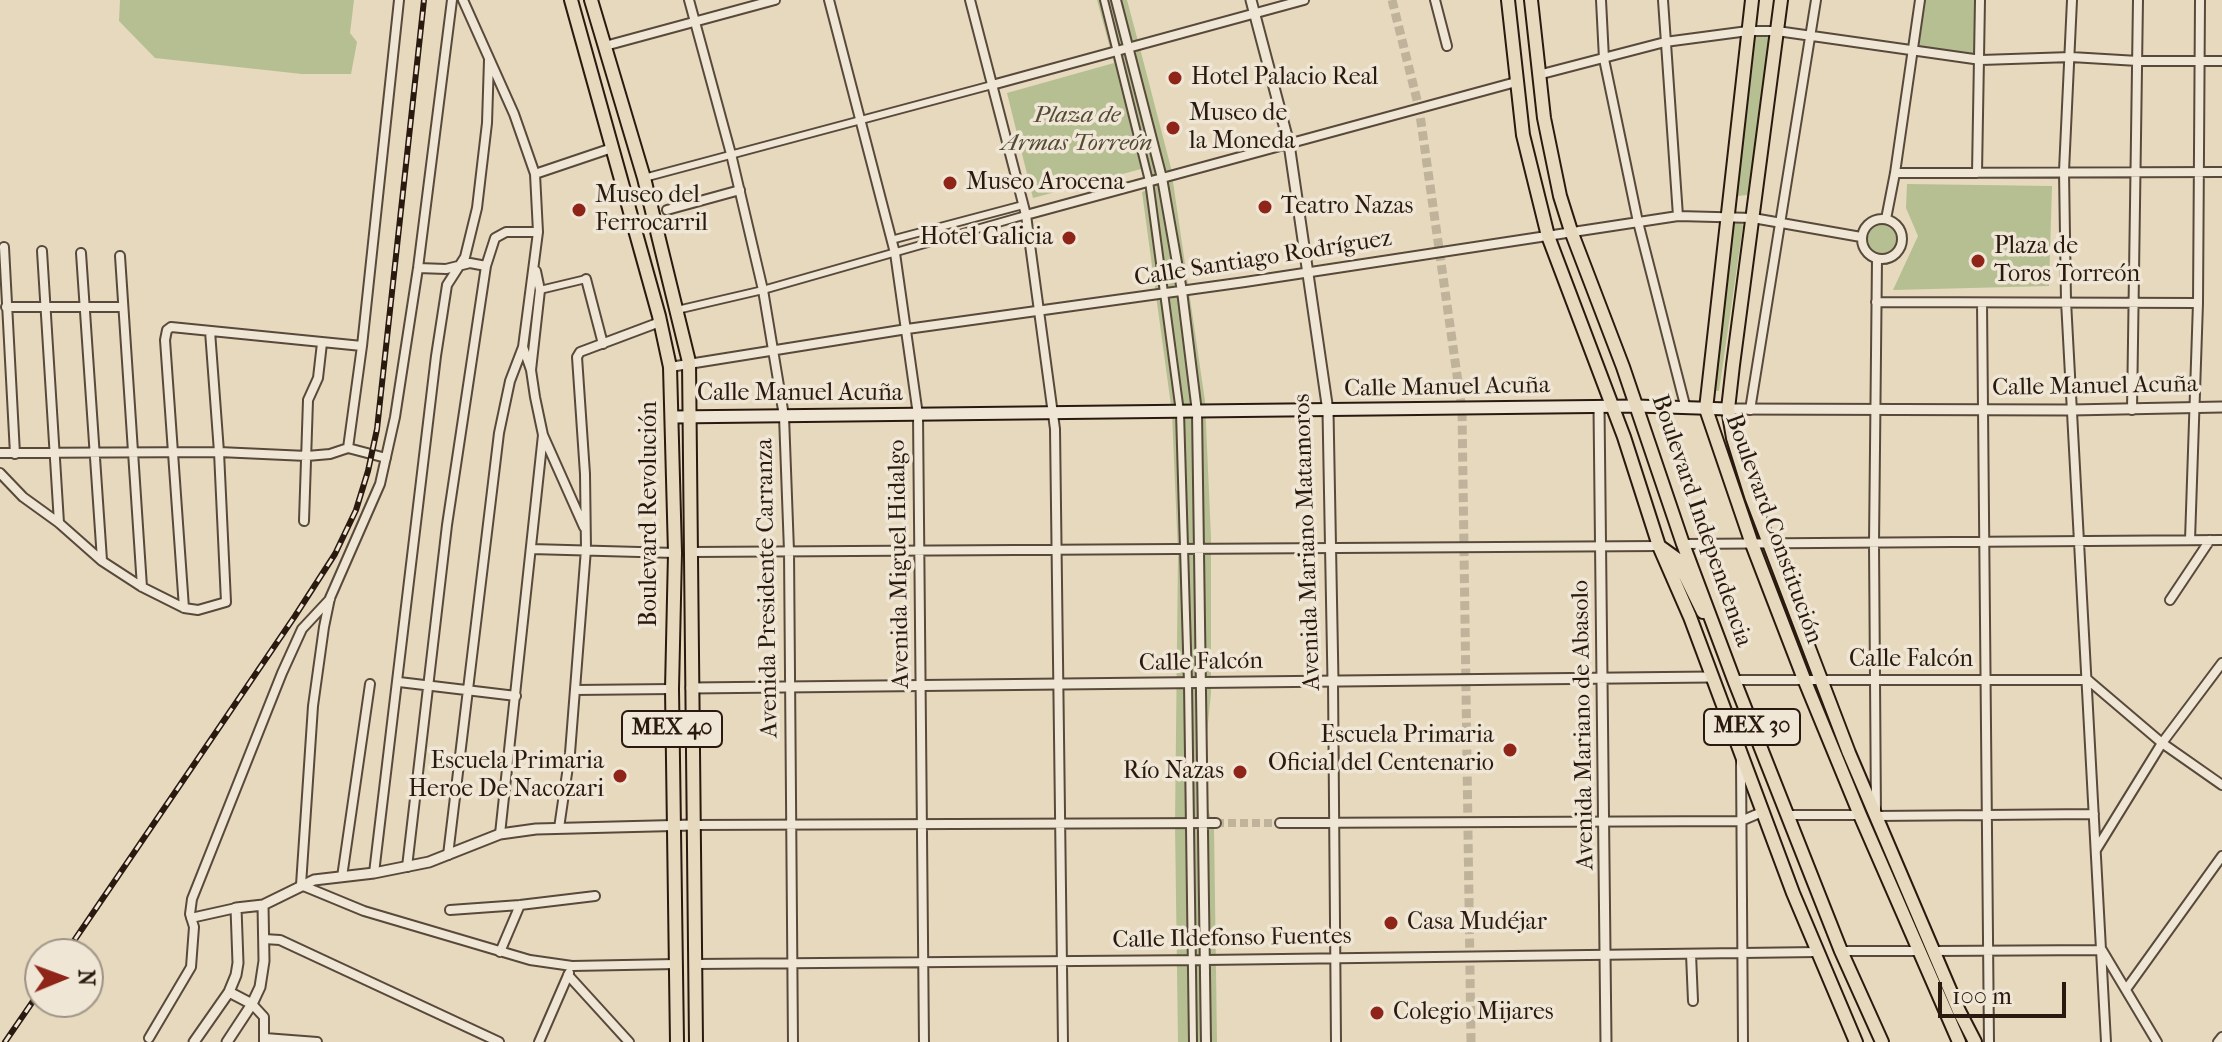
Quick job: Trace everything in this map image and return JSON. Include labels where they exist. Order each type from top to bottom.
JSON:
[{"type":"main road","name":"Boulevard Revolución","points":[[571,0],[670,367],[675,553],[672,689],[677,1042]]},
{"type":"main road","name":"MEX 40","points":[[591,0],[644,178],[689,362],[696,1042]]},
{"type":"main road","name":"Boulevard Independencia","points":[[1508,0],[1523,135],[1548,236],[1606,407],[1659,546],[1690,617],[1762,812],[1856,1042]]},
{"type":"main road","name":"Boulevard Constitución","points":[[1752,0],[1706,409],[1752,544],[1804,679],[1959,1042]]},
{"type":"main road","name":"Boulevard Constitución","points":[[1781,0],[1728,409],[1733,438],[1820,679],[1975,1042]]},
{"type":"main road","name":"Boulevard Independencia","points":[[1528,3],[1552,163],[1571,231],[1734,680],[1841,951],[1882,1042]]},
{"type":"main road","name":"Calle Manuel Acuña","points":[[673,417],[1637,406],[1728,409]]},
{"type":"main road","points":[[1659,546],[1677,559],[1698,604],[1713,624]]},
{"type":"street","points":[[348,448],[399,0]]},
{"type":"street","points":[[301,885],[313,706],[330,598],[380,484],[395,417],[418,268],[452,0]]},
{"type":"street","points":[[448,855],[499,433],[510,381],[523,347],[538,232],[535,174],[514,114],[463,0]]},
{"type":"street","name":"Avenida Presidente Carranza","points":[[689,0],[731,154],[763,290],[784,416],[789,551],[793,1042]]},
{"type":"street","points":[[605,46],[775,0]]},
{"type":"street","name":"Avenida Miguel Hidalgo","points":[[829,0],[895,253],[918,415],[924,1042]]},
{"type":"street","points":[[970,0],[1026,215],[1053,413],[1063,1042]]},
{"type":"street","points":[[1104,0],[1149,181],[1180,412],[1188,683],[1193,1042]]},
{"type":"street","points":[[1116,0],[1162,178],[1182,291],[1197,412],[1206,1042]]},
{"type":"street","name":"Avenida Mariano Matamoros","points":[[1251,0],[1289,144],[1328,411],[1336,1042]]},
{"type":"street","points":[[644,178],[1304,0]]},
{"type":"street","points":[[1435,0],[1447,46]]},
{"type":"street","points":[[1601,0],[1604,59],[1638,222],[1686,409]]},
{"type":"street","points":[[1663,0],[1678,216]]},
{"type":"street","points":[[1750,410],[1816,0]]},
{"type":"street","points":[[1886,219],[1920,0]]},
{"type":"street","points":[[1977,173],[1980,0]]},
{"type":"street","points":[[2072,0],[2064,171],[2066,301],[2106,1042]]},
{"type":"street","points":[[2132,410],[2138,0]]},
{"type":"street","points":[[2190,540],[2198,303],[2200,0]]},
{"type":"street","points":[[1538,75],[1665,42],[1748,31],[1777,31],[1981,60],[2071,57],[2222,61]]},
{"type":"street","points":[[374,873],[436,356],[447,285],[460,264],[472,232],[482,183],[489,60]]},
{"type":"street","points":[[677,310],[763,290],[1516,82]]},
{"type":"street","points":[[535,174],[612,148]]},
{"type":"street","points":[[1895,173],[2222,172]]},
{"type":"street","points":[[667,210],[740,190]]},
{"type":"street","points":[[891,240],[1023,205]]},
{"type":"street","name":"Calle Santiago Rodríguez","points":[[670,367],[907,329],[1166,294],[1678,216],[1753,218],[1861,237]]},
{"type":"street","points":[[1886,219],[1901,231],[1902,244],[1890,258],[1877,259],[1865,251],[1861,237],[1867,225],[1886,219]]},
{"type":"street","points":[[407,867],[447,525],[486,266],[495,238],[506,232],[538,232]]},
{"type":"street","points":[[4,247],[15,454]]},
{"type":"street","points":[[42,251],[59,523]]},
{"type":"street","points":[[81,253],[102,561]]},
{"type":"street","points":[[120,256],[142,587]]},
{"type":"street","points":[[1877,259],[1874,543],[1876,816],[2094,814]]},
{"type":"street","points":[[418,268],[446,269],[460,264],[486,266]]},
{"type":"street","points":[[531,370],[540,290],[535,266]]},
{"type":"street","points":[[540,290],[586,279],[603,344]]},
{"type":"street","points":[[1876,302],[2198,303]]},
{"type":"street","points":[[1982,303],[1989,1042]]},
{"type":"street","points":[[6,307],[123,307]]},
{"type":"street","points":[[559,828],[570,753],[586,549],[578,354],[660,322]]},
{"type":"street","points":[[184,608],[165,340],[167,330],[171,327],[362,346]]},
{"type":"street","points":[[0,473],[23,497],[59,523],[102,561],[142,587],[184,608],[198,610],[226,602],[210,331]]},
{"type":"street","points":[[304,521],[308,400],[318,378],[322,343]]},
{"type":"street","points":[[523,347],[531,370],[543,435],[586,532]]},
{"type":"street","name":"Avenida Mariano de Abasolo","points":[[1606,407],[1602,546],[1606,1042]]},
{"type":"street","name":"Calle Manuel Acuña","points":[[1728,409],[2132,410],[2222,407]]},
{"type":"street","points":[[500,834],[543,435]]},
{"type":"street","points":[[0,453],[219,452],[307,456],[330,454],[348,448],[386,458]]},
{"type":"street","points":[[568,491],[586,492]]},
{"type":"street","points":[[2170,600],[2210,540]]},
{"type":"street","points":[[1683,544],[2222,540]]},
{"type":"street","points":[[692,552],[1659,546]]},
{"type":"street","points":[[531,549],[675,553]]},
{"type":"street","points":[[149,1038],[191,967],[194,927],[192,899],[293,648],[302,629],[330,598]]},
{"type":"street","points":[[2096,850],[2162,743],[2222,663]]},
{"type":"street","name":"Calle Falcón","points":[[691,688],[1711,677]]},
{"type":"street","name":"Calle Falcón","points":[[1734,680],[2088,680]]},
{"type":"street","points":[[2088,680],[2162,743],[2222,785]]},
{"type":"street","points":[[399,682],[516,696]]},
{"type":"street","points":[[342,877],[370,684]]},
{"type":"street","points":[[575,690],[672,689]]},
{"type":"street","points":[[1741,756],[1743,1042]]},
{"type":"street","points":[[1280,823],[1741,821],[1762,812]]},
{"type":"street","points":[[1788,815],[1860,815]]},
{"type":"street","points":[[191,918],[263,905],[314,880],[407,867],[448,855],[500,834],[559,828],[1216,823]]},
{"type":"street","points":[[2127,988],[2222,856]]},
{"type":"street","points":[[301,885],[364,911],[554,965],[676,964]]},
{"type":"street","points":[[450,910],[595,896]]},
{"type":"street","points":[[227,1042],[252,1004],[263,975],[263,905]]},
{"type":"street","points":[[500,952],[520,905]]},
{"type":"street","points":[[194,1042],[229,992],[238,963],[236,908]]},
{"type":"street","points":[[264,939],[280,940],[499,1042]]},
{"type":"street","points":[[1934,951],[2102,950]]},
{"type":"street","points":[[2102,950],[2157,1042]]},
{"type":"street","points":[[1841,951],[1918,951]]},
{"type":"street","name":"Calle Ildefonso Fuentes","points":[[695,964],[1818,952]]},
{"type":"street","points":[[1691,954],[1693,1001]]},
{"type":"street","points":[[539,1042],[572,966]]},
{"type":"street","points":[[568,975],[629,1042]]},
{"type":"street","points":[[229,992],[261,1010],[264,1040],[317,1042]]},
{"type":"street","points":[[2218,1042],[2222,1037]]},
{"type":"green space","points":[[120,0],[354,0],[350,33],[357,42],[351,74],[302,74],[155,58],[119,21]]},
{"type":"green space","name":"Plaza de Armas Torreón","points":[[1097,0],[1127,0],[1171,168],[1205,401],[1211,538],[1207,806],[1214,828],[1217,1042],[1178,1042],[1175,824],[1178,554],[1172,413],[1142,192],[1147,190],[1141,169],[1033,198],[1007,93],[1114,63]]},
{"type":"green space","points":[[1921,0],[1979,0],[1980,60],[1912,52]]},
{"type":"green space","points":[[1767,35],[1772,39],[1749,192],[1738,196],[1735,171],[1754,38]]},
{"type":"green space","name":"Plaza de Toros Torreón","points":[[1907,184],[2052,186],[2049,286],[1893,290],[1918,236],[1906,208]]},
{"type":"green space","points":[[1882,221],[1894,226],[1899,238],[1894,250],[1882,255],[1870,250],[1865,238],[1870,226]]},
{"type":"green space","points":[[1736,222],[1743,226],[1719,391],[1714,391],[1713,358],[1733,225]]},
{"type":"tunnel","points":[[1392,0],[1419,108],[1462,410],[1471,1042]]},
{"type":"tunnel","points":[[1216,823],[1280,823]]},
{"type":"railway","points":[[76,938],[295,616],[335,554],[356,510],[377,429],[424,0]]},
{"type":"railway","points":[[5,1042],[24,1014]]},
{"type":"place","name":"Hotel Palacio Real","points":[[1175,78]]},
{"type":"place","name":"Museo de la Moneda","points":[[1173,128]]},
{"type":"place","name":"Museo Arocena","points":[[950,183]]},
{"type":"place","name":"Teatro Nazas","points":[[1265,207]]},
{"type":"place","name":"Museo del Ferrocarril","points":[[579,210]]},
{"type":"place","name":"Hotel Galicia","points":[[1069,238]]},
{"type":"place","name":"Plaza de Toros Torreón","points":[[1978,261]]},
{"type":"place","name":"Escuela Primaria Oficial del Centenario","points":[[1510,750]]},
{"type":"place","name":"Río Nazas","points":[[1240,772]]},
{"type":"place","name":"Escuela Primaria Heroe De Nacozari","points":[[620,776]]},
{"type":"place","name":"Casa Mudéjar","points":[[1391,923]]},
{"type":"place","name":"Colegio Mijares","points":[[1377,1013]]}]
